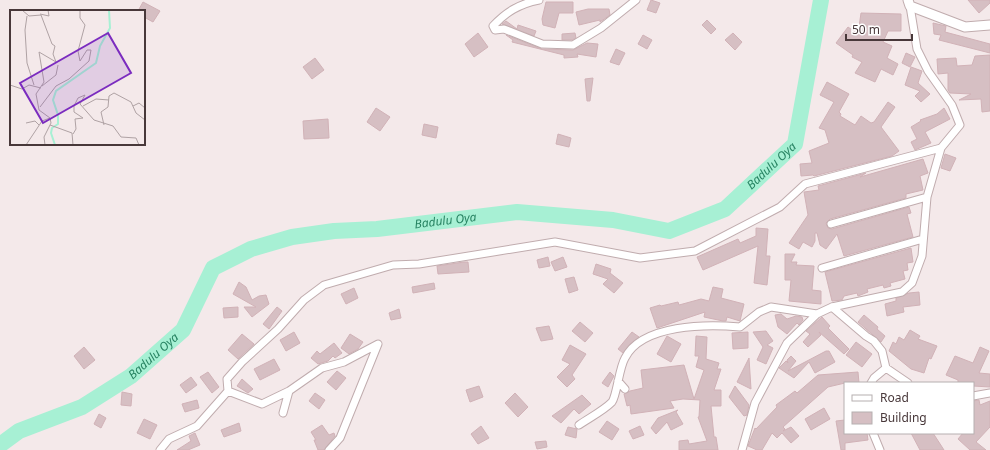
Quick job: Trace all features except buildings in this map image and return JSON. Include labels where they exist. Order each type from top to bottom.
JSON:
[{"type":"street","points":[[539,0],[524,3],[505,13],[493,26],[495,30],[504,29],[542,44],[573,45],[601,28],[636,0]]},
{"type":"street","points":[[909,3],[965,27],[990,25]]},
{"type":"street","points":[[742,450],[755,403],[787,343],[817,314],[832,307],[902,292],[912,283],[922,256],[926,197],[941,148],[960,125],[952,105],[928,72],[918,49],[909,3]]},
{"type":"street","points":[[160,450],[168,439],[197,426],[228,390],[228,379],[242,362],[278,329],[304,300],[324,285],[393,265],[419,264],[555,242],[640,258],[695,252],[780,208],[805,184],[941,148]]},
{"type":"street","points":[[831,224],[926,197]]},
{"type":"street","points":[[822,268],[923,239]]},
{"type":"street","points":[[579,425],[613,401],[624,358],[635,344],[658,333],[710,324],[740,327],[760,312],[771,307],[817,314]]},
{"type":"street","points":[[832,307],[874,341],[882,351],[886,368],[907,382]]},
{"type":"street","points":[[228,390],[262,404],[289,391],[322,368],[344,362],[378,344],[340,438],[329,450]]},
{"type":"street","points":[[872,382],[886,368]]},
{"type":"street","points":[[618,381],[625,389]]},
{"type":"street","points":[[283,413],[289,391]]},
{"type":"street","points":[[974,396],[990,393]]},
{"type":"street","points":[[872,434],[880,450]]},
{"type":"waterway","name":"Badulu Oya","points":[[0,445],[19,431],[82,407],[131,376],[183,330],[213,268],[251,249],[292,237],[334,231],[377,229],[517,212],[613,220],[669,231],[725,209],[795,144],[821,0]]}]
